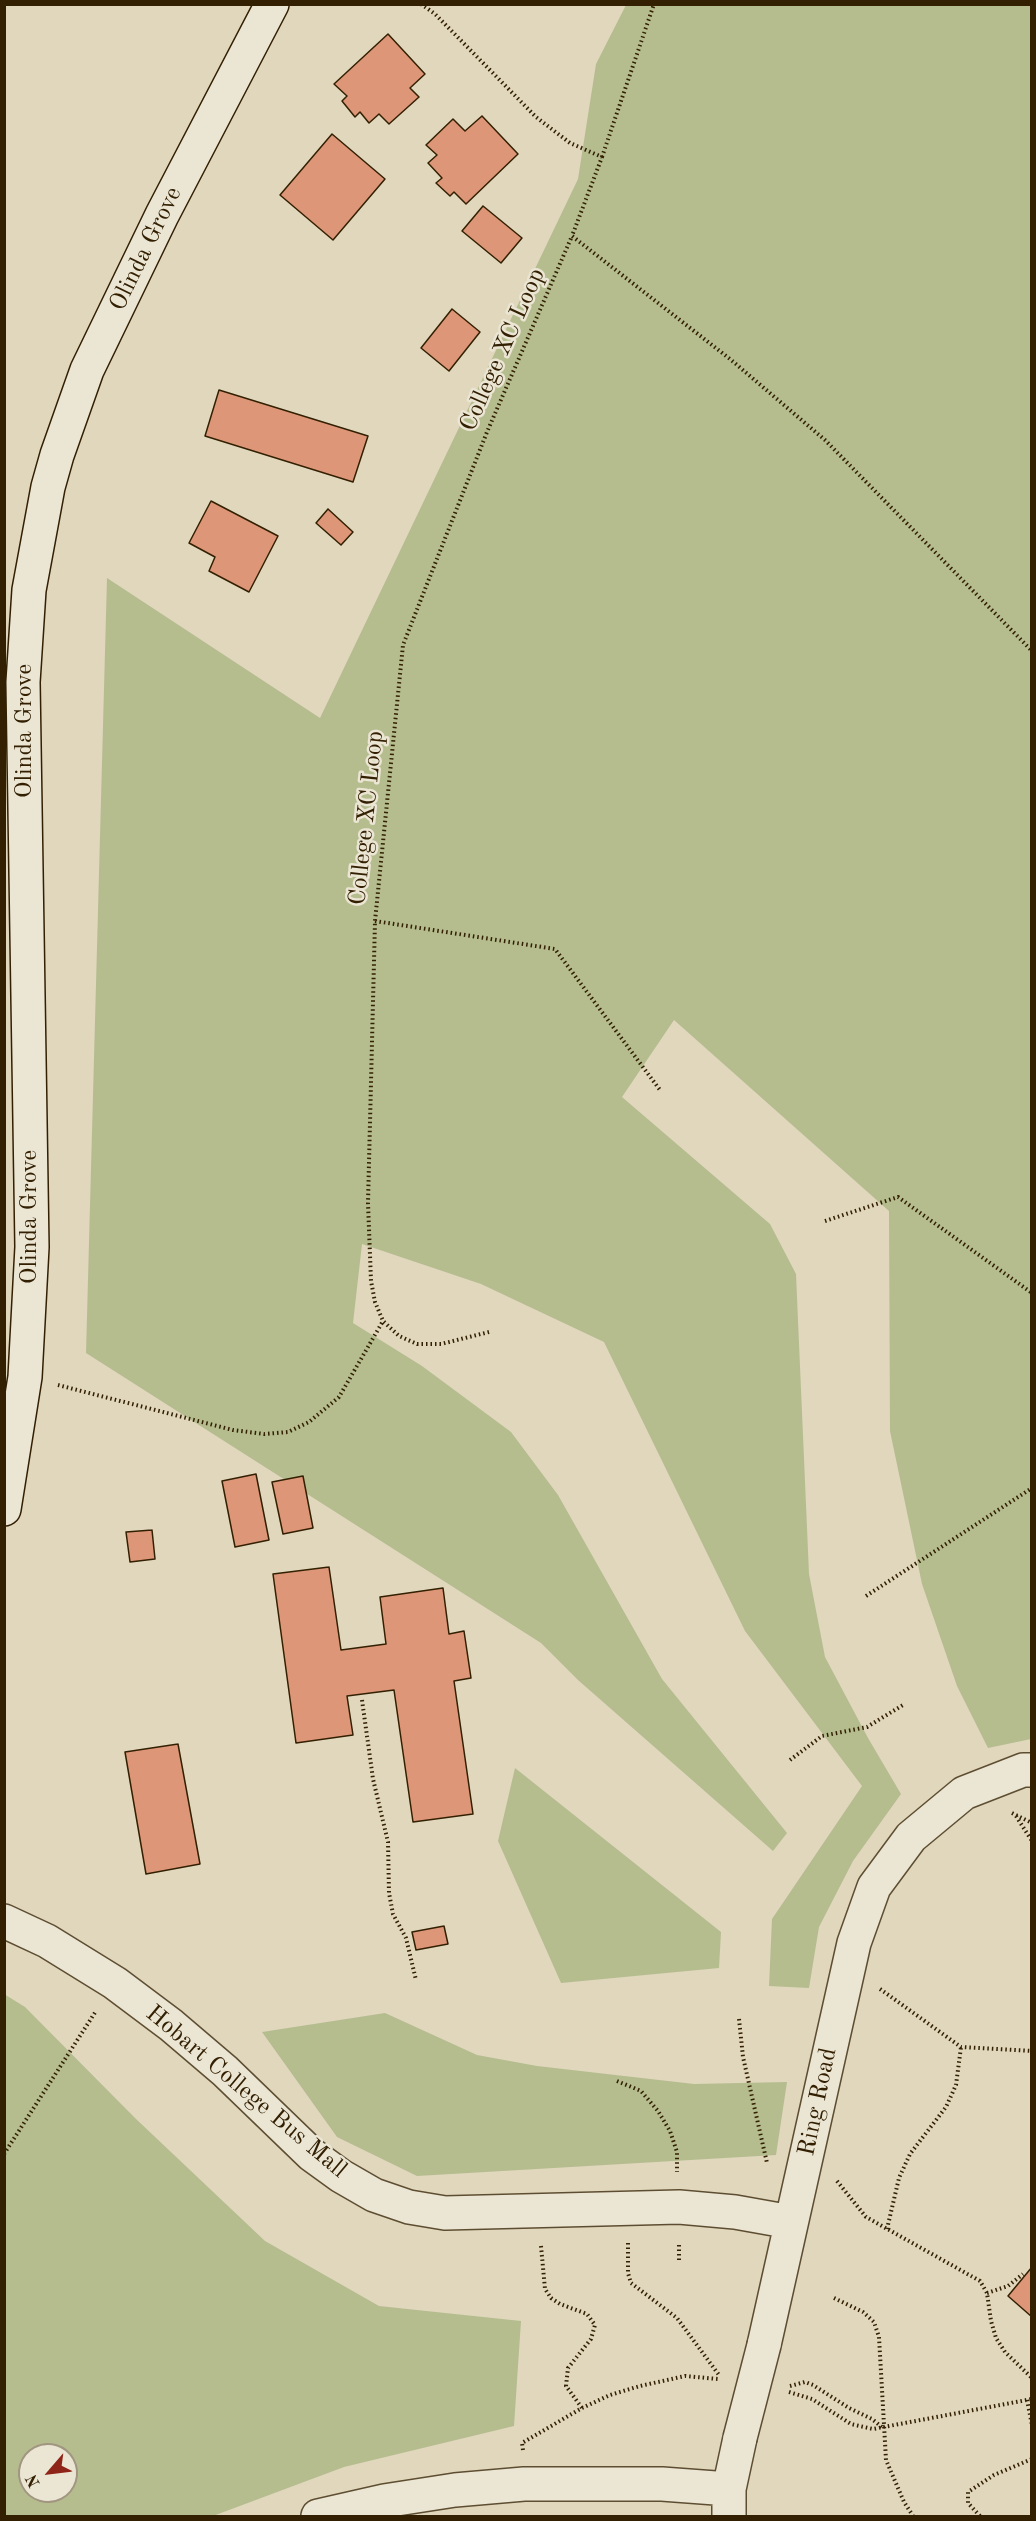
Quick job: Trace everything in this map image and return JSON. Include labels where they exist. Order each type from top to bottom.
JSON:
[{"type":"street","name":"Olinda Grove","points":[[4,1509],[25,1377],[32,1247],[23,682],[28,590],[48,487],[87,370],[141,258],[272,4]]},
{"type":"street","name":"Ring Road","points":[[729,2503],[740,2438],[764,2345],[791,2222],[818,2172],[848,1966],[874,1887],[911,1837],[964,1793],[1023,1770],[1032,1770]]},
{"type":"street","name":"Hobart College Bus Mall","points":[[4,1921],[47,1941],[115,1983],[171,2025],[225,2071],[312,2155],[341,2176],[374,2195],[409,2207],[445,2213],[679,2207],[735,2212],[791,2222]]},
{"type":"street","points":[[318,2517],[384,2501],[455,2490],[524,2484],[662,2484],[729,2503]]},
{"type":"path","points":[[421,4],[435,14],[536,117],[570,143],[602,157]]},
{"type":"path","name":"College XC Loop","points":[[383,1321],[375,1302],[371,1281],[368,1203],[375,921],[403,645],[487,432],[572,236],[602,157],[654,4]]},
{"type":"path","points":[[572,236],[730,358],[825,440],[1032,651]]},
{"type":"path","points":[[375,921],[555,949],[660,1090]]},
{"type":"path","points":[[825,1221],[898,1197],[1032,1293]]},
{"type":"path","points":[[25,1377],[233,1430],[264,1434],[288,1431],[309,1422],[339,1397],[383,1321],[399,1336],[417,1344],[441,1344],[489,1332]]},
{"type":"path","points":[[866,1596],[1032,1488]]},
{"type":"path","points":[[362,1700],[373,1779],[388,1842],[389,1893],[393,1914],[406,1938],[416,1980]]},
{"type":"path","points":[[790,1760],[822,1736],[867,1726],[903,1705]]},
{"type":"path","points":[[1016,1816],[1032,1841]]},
{"type":"path","points":[[848,1966],[962,2047],[1032,2051]]},
{"type":"path","points":[[4,2154],[115,1983]]},
{"type":"path","points":[[739,2019],[743,2057],[768,2166],[818,2172],[866,2217],[980,2281],[987,2292],[996,2338],[1005,2352],[1032,2378]]},
{"type":"path","points":[[887,2229],[899,2178],[910,2154],[946,2107],[956,2085],[962,2047]]},
{"type":"path","points":[[617,2081],[641,2091],[658,2111],[670,2131],[676,2152],[679,2260]]},
{"type":"path","points":[[628,2208],[628,2273],[631,2283],[677,2318],[699,2348]]},
{"type":"path","points":[[542,2210],[541,2264],[545,2289],[551,2298],[560,2304],[587,2314],[595,2325],[591,2339],[568,2368],[566,2386],[582,2408]]},
{"type":"path","points":[[987,2292],[1008,2286],[1023,2274]]},
{"type":"path","points":[[834,2298],[863,2312],[874,2322],[879,2337],[886,2460],[913,2517]]},
{"type":"path","points":[[524,2484],[522,2443],[582,2408],[639,2386],[685,2376],[722,2379]]},
{"type":"path","points":[[782,2391],[798,2383],[813,2385],[849,2408],[872,2419],[883,2428]]},
{"type":"path","points":[[798,2394],[818,2403],[851,2424],[865,2429],[883,2428],[1029,2399],[1032,2425]]},
{"type":"path","points":[[980,2517],[968,2503],[968,2492],[994,2475],[1032,2459]]},
{"type":"green space","points":[[626,5],[1031,5],[1031,1739],[988,1748],[957,1686],[922,1584],[890,1431],[889,1211],[674,1020],[622,1097],[770,1224],[796,1274],[809,1574],[825,1657],[901,1794],[853,1861],[819,1927],[809,1988],[769,1986],[772,1919],[862,1786],[745,1631],[604,1342],[481,1284],[362,1244],[353,1323],[422,1366],[511,1432],[558,1495],[662,1679],[787,1833],[773,1851],[578,1680],[541,1643],[86,1353],[107,578],[320,718],[578,179],[596,64]]},
{"type":"green space","points":[[515,1768],[721,1932],[719,1968],[561,1983],[498,1841]]},
{"type":"green space","points":[[4,1994],[25,2007],[135,2118],[265,2241],[379,2306],[521,2321],[514,2426],[344,2467],[213,2516],[5,2516]]},
{"type":"green space","points":[[385,2013],[477,2055],[537,2066],[694,2084],[787,2082],[776,2155],[417,2176],[337,2137],[262,2032]]},
{"type":"building","points":[[388,34],[425,74],[410,88],[419,97],[389,124],[379,114],[369,123],[360,112],[355,117],[342,101],[347,96],[334,84]]},
{"type":"building","points":[[482,116],[518,154],[466,204],[454,192],[450,196],[436,183],[442,178],[428,163],[437,155],[426,145],[453,119],[465,131]]},
{"type":"building","points":[[332,134],[385,179],[333,240],[280,195]]},
{"type":"building","points":[[483,206],[522,238],[501,263],[462,231]]},
{"type":"building","points":[[452,309],[480,332],[449,371],[421,348]]},
{"type":"building","points":[[219,390],[368,436],[353,482],[205,436]]},
{"type":"building","points":[[211,501],[278,536],[249,592],[209,571],[215,557],[189,543]]},
{"type":"building","points":[[328,509],[353,532],[341,545],[316,523]]},
{"type":"building","points":[[256,1474],[269,1540],[235,1547],[222,1481]]},
{"type":"building","points":[[303,1476],[313,1528],[283,1534],[272,1482]]},
{"type":"building","points":[[152,1530],[155,1559],[130,1562],[126,1532]]},
{"type":"building","points":[[329,1567],[341,1650],[386,1644],[380,1597],[443,1588],[449,1634],[464,1631],[471,1678],[454,1681],[473,1814],[413,1822],[394,1690],[347,1696],[353,1735],[296,1743],[273,1574]]},
{"type":"building","points":[[178,1744],[200,1864],[146,1874],[125,1752]]},
{"type":"building","points":[[444,1926],[448,1944],[416,1950],[412,1932]]},
{"type":"building","points":[[1032,2267],[1032,2317],[1008,2296]]}]
